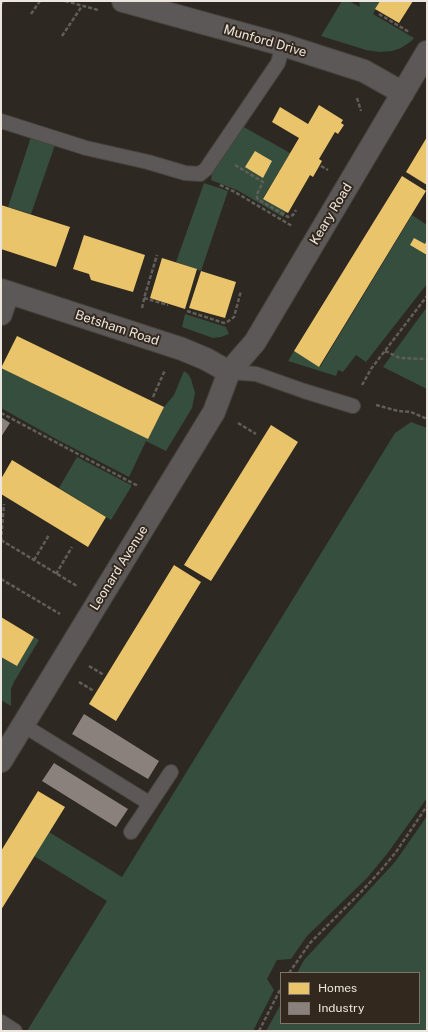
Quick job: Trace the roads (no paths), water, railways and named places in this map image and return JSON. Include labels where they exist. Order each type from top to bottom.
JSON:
[{"type":"street","name":"Munford Drive","points":[[135,3],[283,45],[368,72],[402,92]]},
{"type":"street","name":"Keary Road","points":[[229,372],[255,342],[427,52]]},
{"type":"street","name":"Betsham Road","points":[[4,291],[182,349],[206,359],[229,372]]},
{"type":"street","points":[[1,314],[4,291]]},
{"type":"street","name":"Leonard Avenue","points":[[1,760],[214,412],[229,372]]},
{"type":"lane","points":[[1,121],[86,148],[143,161],[185,173],[197,174],[204,171],[278,63],[283,45]]},
{"type":"lane","points":[[229,372],[256,374],[353,406]]},
{"type":"lane","points":[[23,724],[149,803]]},
{"type":"lane","points":[[131,832],[171,772]]},
{"type":"lane","points":[[1,1022],[15,1031]]}]
